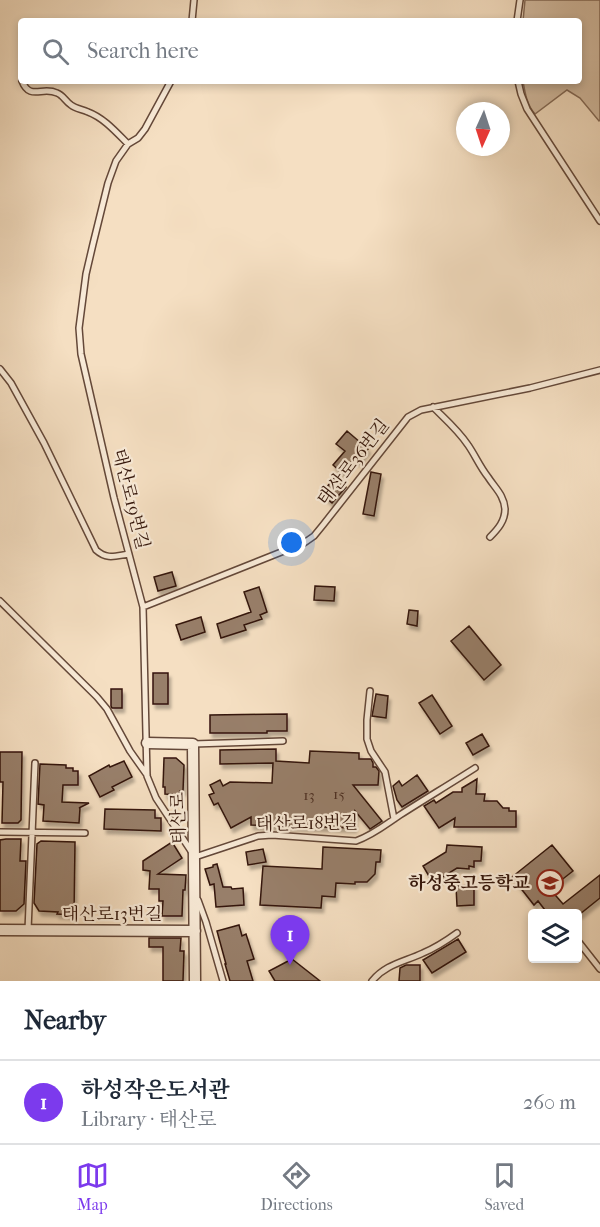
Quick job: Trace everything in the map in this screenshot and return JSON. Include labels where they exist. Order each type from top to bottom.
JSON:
[{"type":"street","points":[[147,743],[194,744]]},
{"type":"street","name":"태산로","points":[[194,744],[195,981]]},
{"type":"street","name":"태산로13번길","points":[[0,930],[195,931]]},
{"type":"lane","points":[[192,18],[194,0]]},
{"type":"lane","points":[[517,18],[520,0]]},
{"type":"lane","points":[[23,84],[25,89],[32,93],[51,91],[60,94],[76,108],[102,119],[128,144]]},
{"type":"lane","name":"태산로19번길","points":[[169,84],[145,129],[138,138],[128,144],[116,161],[108,183],[86,274],[79,328],[81,354],[114,498],[143,607],[147,776],[156,798],[195,857]]},
{"type":"lane","points":[[519,84],[527,109],[600,221]]},
{"type":"lane","points":[[0,369],[11,383],[44,443],[96,550],[102,556],[110,557],[129,554]]},
{"type":"lane","name":"태산로36번길","points":[[143,607],[304,543],[314,536],[408,417],[421,410],[530,388],[600,370]]},
{"type":"lane","points":[[432,407],[468,445],[502,497],[505,508],[504,517],[500,526],[490,537]]},
{"type":"lane","points":[[0,601],[97,697],[107,709],[147,776]]},
{"type":"lane","points":[[370,691],[368,739],[371,751],[385,772],[394,819]]},
{"type":"lane","points":[[194,744],[283,741]]},
{"type":"lane","points":[[28,930],[34,763]]},
{"type":"lane","name":"태산로18번길","points":[[195,857],[258,836],[356,841],[366,837],[475,768]]},
{"type":"lane","points":[[0,832],[85,833]]},
{"type":"lane","name":"태산로","points":[[195,892],[223,981]]},
{"type":"lane","points":[[372,981],[391,965],[427,952],[457,933]]},
{"type":"lane","points":[[582,946],[600,969]]},
{"type":"shaded area","points":[[525,0],[600,0],[599,121],[580,98],[567,90],[535,114],[532,110],[524,84],[582,84],[582,18],[523,18]]},
{"type":"building","points":[[347,431],[368,449],[357,462],[354,459],[342,473],[333,465],[345,451],[336,444]]},
{"type":"building","points":[[371,472],[381,474],[374,516],[363,514]]},
{"type":"building","points":[[335,477],[346,487],[332,503],[321,494]]},
{"type":"building","points":[[172,572],[176,586],[158,591],[154,577]]},
{"type":"building","points":[[315,586],[335,587],[334,601],[314,600]]},
{"type":"building","points":[[259,587],[267,612],[260,615],[262,619],[244,625],[246,630],[221,638],[217,624],[251,612],[244,592]]},
{"type":"building","points":[[409,610],[418,611],[417,626],[407,624]]},
{"type":"building","points":[[201,617],[205,632],[181,640],[176,625]]},
{"type":"building","points":[[469,626],[501,665],[484,680],[451,641]]},
{"type":"building","points":[[153,673],[168,673],[168,704],[153,704]]},
{"type":"building","points":[[111,689],[122,689],[122,708],[112,708]]},
{"type":"building","points":[[376,694],[388,696],[386,718],[372,716]]},
{"type":"building","points":[[432,695],[452,726],[440,734],[419,703]]},
{"type":"building","points":[[287,714],[287,731],[210,733],[210,715]]},
{"type":"building","points":[[482,734],[489,746],[473,755],[466,743]]},
{"type":"building","points":[[276,749],[276,761],[309,763],[310,751],[359,753],[359,759],[371,759],[373,767],[379,771],[378,785],[353,785],[382,821],[370,829],[355,811],[354,828],[251,825],[251,817],[231,828],[218,803],[214,805],[209,795],[214,793],[210,785],[220,780],[223,786],[230,782],[272,783],[273,763],[220,764],[220,750]]},
{"type":"building","points":[[0,752],[22,752],[21,820],[18,823],[2,823],[3,782],[0,782]]},
{"type":"building","points":[[164,758],[176,758],[184,765],[183,791],[180,791],[179,795],[165,794],[165,787],[163,787]]},
{"type":"building","points":[[124,761],[132,777],[112,787],[114,790],[100,797],[89,776],[109,765],[110,767]]},
{"type":"building","points":[[40,764],[66,765],[66,768],[78,771],[78,785],[63,785],[62,802],[89,803],[79,808],[79,823],[43,821],[44,805],[38,804]]},
{"type":"building","points":[[417,775],[428,791],[402,807],[397,800],[393,786],[399,781],[402,786]]},
{"type":"building","points":[[477,779],[476,794],[485,794],[484,801],[497,801],[503,808],[516,811],[516,827],[454,827],[455,818],[439,828],[424,806],[434,800],[436,803],[453,792],[462,792],[462,788]]},
{"type":"building","points":[[105,809],[155,810],[155,818],[161,818],[161,831],[104,829]]},
{"type":"building","points":[[21,839],[20,861],[26,861],[24,904],[16,911],[0,911],[0,840]]},
{"type":"building","points":[[41,841],[75,842],[74,915],[39,911],[34,903],[37,844]]},
{"type":"building","points":[[172,842],[182,858],[158,874],[186,875],[182,916],[162,916],[163,901],[159,901],[159,889],[149,889],[150,871],[143,870],[143,861]]},
{"type":"building","points":[[447,845],[482,847],[481,861],[474,861],[474,867],[469,866],[469,869],[457,868],[433,883],[423,866],[446,852]]},
{"type":"building","points":[[552,845],[573,871],[550,889],[563,904],[600,875],[600,898],[582,912],[582,909],[544,909],[538,901],[534,905],[512,877]]},
{"type":"building","points":[[323,847],[381,850],[380,862],[376,862],[375,874],[367,882],[336,883],[335,897],[322,896],[321,908],[260,905],[263,866],[322,869]]},
{"type":"building","points":[[263,849],[266,862],[248,865],[246,852]]},
{"type":"building","points":[[217,864],[223,887],[243,888],[244,905],[216,907],[214,884],[210,885],[205,869]]},
{"type":"building","points":[[474,885],[474,905],[457,906],[456,886]]},
{"type":"building","points":[[239,925],[242,936],[246,934],[254,959],[247,961],[253,981],[230,981],[225,964],[217,931]]},
{"type":"building","points":[[149,938],[181,938],[180,951],[184,951],[183,981],[163,981],[163,947],[149,947]]},
{"type":"building","points":[[458,939],[466,952],[432,973],[423,960]]},
{"type":"building","points":[[292,959],[320,981],[275,981],[269,971]]},
{"type":"building","points":[[406,965],[420,965],[420,981],[399,981],[400,968]]},
{"type":"place","name":"하성중고등학교","points":[[550,883]]},
{"type":"place","name":"하성작은도서관","points":[[290,965]]}]
